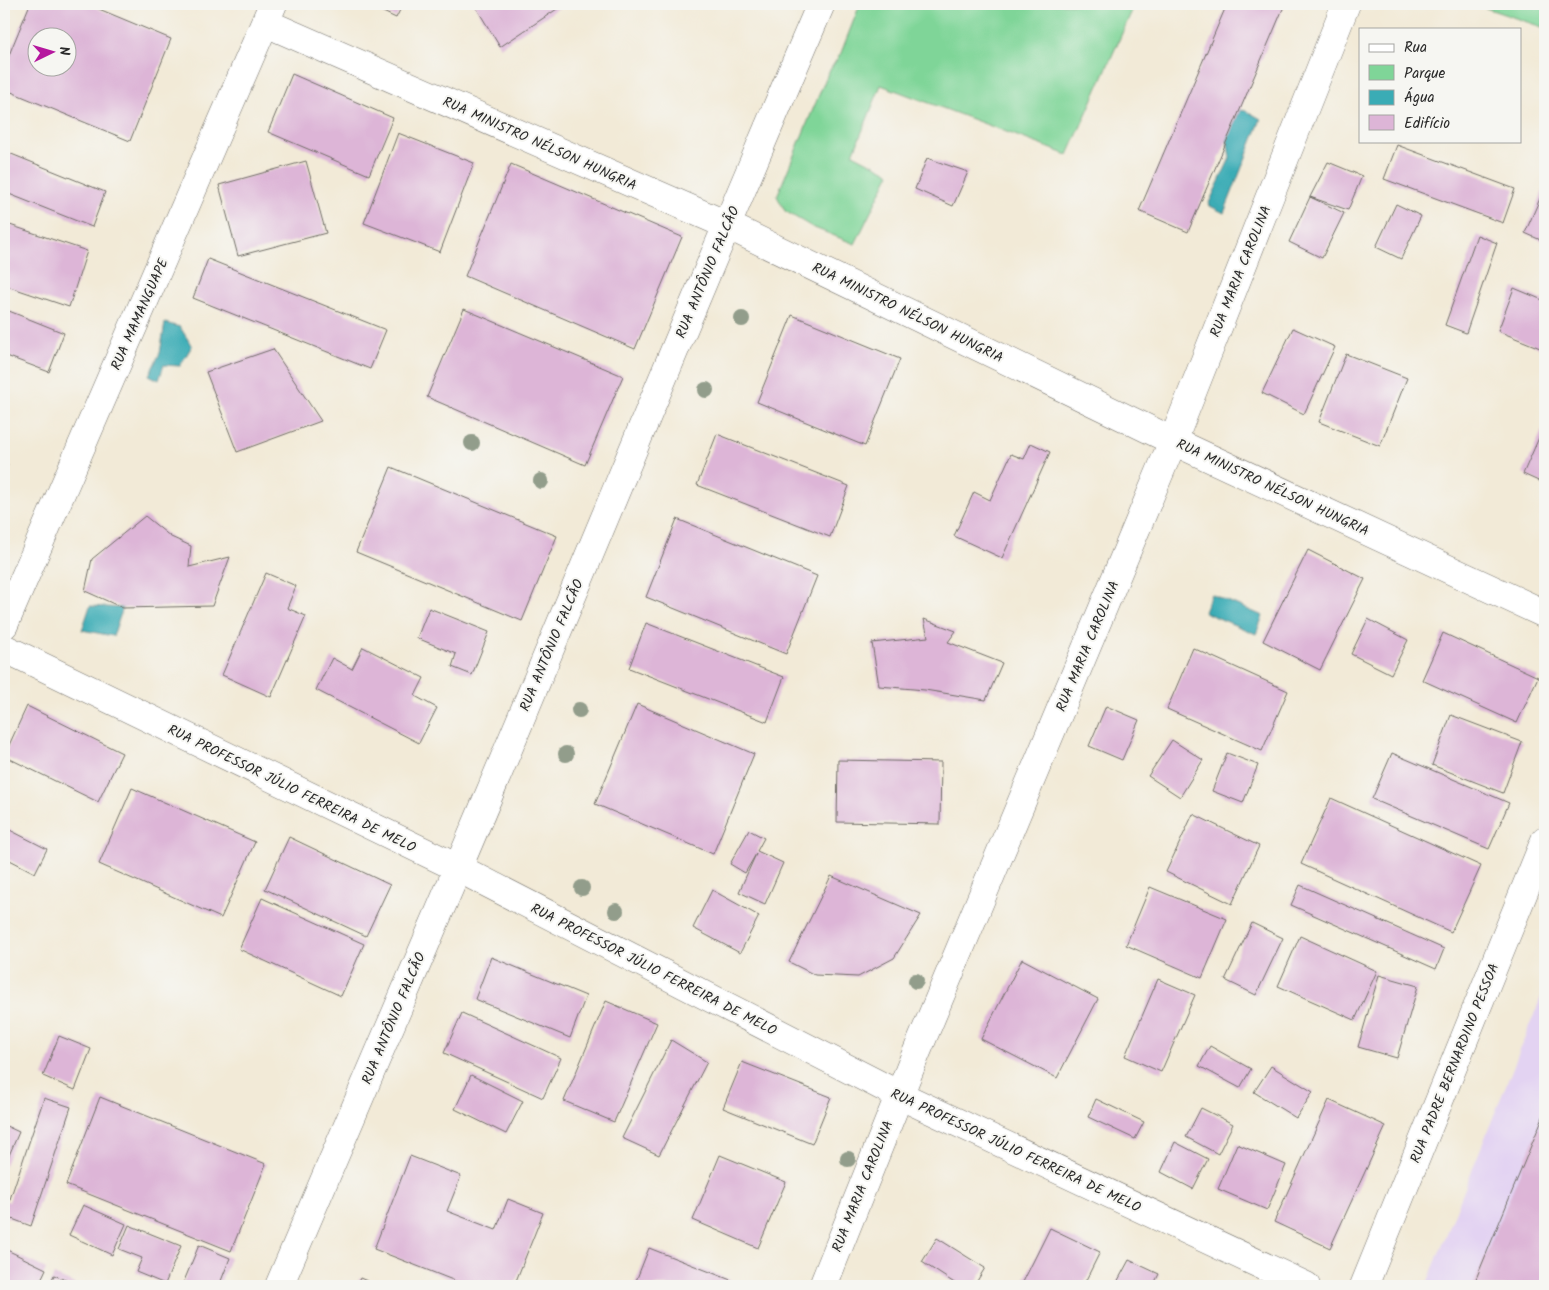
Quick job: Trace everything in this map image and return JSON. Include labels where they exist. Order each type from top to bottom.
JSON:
[{"type":"street","name":"RUA ANTÔNIO FALCÃO","points":[[279,1286],[458,868],[821,4]]},
{"type":"street","name":"RUA MARIA CAROLINA","points":[[823,1286],[898,1095],[1173,441],[1346,4]]},
{"type":"street","name":"RUA MINISTRO NÉLSON HUNGRIA","points":[[270,13],[727,225],[1173,441],[1545,614]]},
{"type":"street","name":"RUA MAMANGUAPE","points":[[4,625],[270,13]]},
{"type":"street","name":"RUA PROFESSOR JÚLIO FERREIRA DE MELO","points":[[4,648],[458,868],[898,1095],[1306,1286]]},
{"type":"street","name":"RUA PADRE BERNARDINO PESSOA","points":[[1364,1286],[1545,840]]},
{"type":"shaded area","points":[[1545,987],[1545,1286],[1426,1286]]},
{"type":"green space","points":[[860,4],[1135,4],[1068,155],[881,85],[853,154],[890,173],[855,244],[812,227],[785,211],[777,196],[828,73],[841,53]]},
{"type":"green space","points":[[1474,4],[1545,4],[1545,28]]},
{"type":"water","points":[[1240,110],[1247,111],[1261,119],[1224,213],[1208,205],[1230,158],[1227,139]]},
{"type":"water","points":[[165,323],[180,327],[192,346],[180,366],[164,365],[159,380],[149,375],[160,353]]},
{"type":"water","points":[[1211,594],[1263,616],[1256,634],[1204,612]]},
{"type":"water","points":[[90,606],[123,608],[113,636],[82,630]]},
{"type":"building","points":[[30,4],[87,4],[171,39],[130,141],[4,89],[4,67]]},
{"type":"building","points":[[366,4],[403,4],[396,18]]},
{"type":"building","points":[[474,4],[558,4],[560,7],[500,47]]},
{"type":"building","points":[[1227,4],[1285,4],[1188,232],[1139,211]]},
{"type":"building","points":[[292,74],[393,118],[369,175],[268,132]]},
{"type":"building","points":[[398,133],[474,163],[440,252],[364,223]]},
{"type":"building","points":[[1397,145],[1515,189],[1503,223],[1384,179]]},
{"type":"building","points":[[4,151],[105,192],[92,227],[4,192]]},
{"type":"building","points":[[927,158],[968,172],[953,206],[915,189]]},
{"type":"building","points":[[306,161],[326,233],[238,256],[219,185]]},
{"type":"building","points":[[1328,162],[1362,176],[1348,210],[1310,197]]},
{"type":"building","points":[[511,164],[682,237],[635,349],[465,276]]},
{"type":"building","points":[[1545,187],[1545,242],[1525,233]]},
{"type":"building","points":[[1310,197],[1344,213],[1322,258],[1289,242]]},
{"type":"building","points":[[1396,204],[1421,216],[1401,259],[1376,247]]},
{"type":"building","points":[[4,223],[87,251],[69,307],[4,285]]},
{"type":"building","points":[[1477,235],[1497,243],[1466,333],[1445,325]]},
{"type":"building","points":[[208,259],[386,330],[370,369],[193,298]]},
{"type":"building","points":[[1514,288],[1545,301],[1545,350],[1498,331]]},
{"type":"building","points":[[4,309],[64,333],[49,372],[4,355]]},
{"type":"building","points":[[464,309],[623,376],[585,465],[427,397]]},
{"type":"building","points":[[792,315],[900,359],[865,446],[757,402]]},
{"type":"building","points":[[1293,328],[1335,347],[1304,414],[1262,393]]},
{"type":"building","points":[[273,349],[321,421],[237,452],[206,372]]},
{"type":"building","points":[[1346,354],[1407,378],[1380,446],[1319,422]]},
{"type":"building","points":[[1545,424],[1545,484],[1523,474]]},
{"type":"building","points":[[717,434],[849,486],[830,537],[697,485]]},
{"type":"building","points":[[1031,443],[1050,452],[1002,558],[954,536],[974,492],[990,500],[1011,454],[1024,459]]},
{"type":"building","points":[[4,463],[8,465],[4,475]]},
{"type":"building","points":[[391,467],[557,536],[522,621],[356,552]]},
{"type":"building","points":[[145,516],[171,537],[191,546],[189,567],[230,557],[212,606],[123,608],[85,591],[92,559]]},
{"type":"building","points":[[677,519],[817,576],[786,654],[646,597]]},
{"type":"building","points":[[1308,550],[1365,579],[1320,670],[1263,641]]},
{"type":"building","points":[[266,573],[296,586],[287,608],[306,616],[271,697],[222,675]]},
{"type":"building","points":[[429,608],[489,632],[472,675],[452,667],[456,654],[417,638]]},
{"type":"building","points":[[924,619],[956,631],[948,642],[1002,663],[986,700],[925,690],[879,686],[872,643],[928,637]]},
{"type":"building","points":[[1368,619],[1408,640],[1391,674],[1351,654]]},
{"type":"building","points":[[646,623],[784,677],[767,722],[629,668]]},
{"type":"building","points":[[1443,633],[1538,677],[1517,723],[1422,680]]},
{"type":"building","points":[[363,647],[424,678],[415,696],[437,708],[419,743],[316,690],[332,658],[352,669]]},
{"type":"building","points":[[1193,648],[1288,691],[1262,751],[1167,709]]},
{"type":"building","points":[[637,704],[754,754],[713,854],[595,804]]},
{"type":"building","points":[[27,706],[122,753],[98,802],[4,756]]},
{"type":"building","points":[[1106,706],[1139,720],[1122,760],[1089,746]]},
{"type":"building","points":[[1451,715],[1522,742],[1503,793],[1432,765]]},
{"type":"building","points":[[1172,740],[1203,760],[1180,797],[1148,776]]},
{"type":"building","points":[[1227,753],[1258,765],[1243,803],[1212,791]]},
{"type":"building","points":[[1392,753],[1509,803],[1489,849],[1372,799]]},
{"type":"building","points":[[838,760],[941,762],[940,824],[837,822]]},
{"type":"building","points":[[132,788],[255,842],[221,918],[99,864]]},
{"type":"building","points":[[1331,798],[1481,866],[1451,932],[1301,864]]},
{"type":"building","points":[[1193,814],[1259,846],[1232,904],[1166,872]]},
{"type":"building","points":[[4,827],[47,849],[35,873],[4,857]]},
{"type":"building","points":[[749,830],[764,838],[757,851],[783,863],[765,904],[739,892],[756,854],[745,873],[730,864]]},
{"type":"building","points":[[289,837],[390,885],[366,936],[265,889]]},
{"type":"building","points":[[831,876],[921,915],[894,958],[858,977],[815,975],[789,962]]},
{"type":"building","points":[[1300,885],[1444,949],[1436,969],[1291,905]]},
{"type":"building","points":[[1150,887],[1227,919],[1202,978],[1126,945]]},
{"type":"building","points":[[712,890],[759,916],[740,953],[693,928]]},
{"type":"building","points":[[262,898],[364,944],[341,996],[239,949]]},
{"type":"building","points":[[1252,923],[1283,938],[1256,995],[1225,980]]},
{"type":"building","points":[[1300,936],[1377,971],[1355,1020],[1278,986]]},
{"type":"building","points":[[491,957],[586,996],[570,1038],[475,999]]},
{"type":"building","points":[[1022,959],[1098,999],[1057,1078],[981,1039]]},
{"type":"building","points":[[1379,975],[1418,986],[1397,1058],[1358,1047]]},
{"type":"building","points":[[1158,979],[1195,995],[1161,1072],[1125,1056]]},
{"type":"building","points":[[606,1001],[657,1023],[614,1122],[564,1101]]},
{"type":"building","points":[[462,1013],[561,1058],[543,1098],[444,1053]]},
{"type":"building","points":[[59,1036],[91,1049],[75,1090],[43,1076]]},
{"type":"building","points":[[671,1040],[707,1062],[659,1155],[622,1138]]},
{"type":"building","points":[[1210,1046],[1251,1069],[1240,1088],[1199,1066]]},
{"type":"building","points":[[742,1062],[831,1097],[812,1144],[723,1108]]},
{"type":"building","points":[[1271,1066],[1313,1092],[1296,1118],[1254,1092]]},
{"type":"building","points":[[471,1075],[523,1101],[506,1134],[455,1109]]},
{"type":"building","points":[[100,1097],[266,1164],[231,1251],[66,1185]]},
{"type":"building","points":[[44,1098],[71,1107],[31,1226],[4,1216],[4,1200],[9,1202]]},
{"type":"building","points":[[1096,1099],[1144,1122],[1135,1139],[1088,1117]]},
{"type":"building","points":[[1329,1100],[1386,1126],[1330,1248],[1274,1222]]},
{"type":"building","points":[[1201,1108],[1233,1124],[1218,1154],[1186,1137]]},
{"type":"building","points":[[1545,1112],[1545,1271],[1539,1286],[1473,1286]]},
{"type":"building","points":[[4,1125],[19,1132],[4,1167]]},
{"type":"building","points":[[1175,1142],[1208,1159],[1193,1189],[1161,1172]]},
{"type":"building","points":[[1237,1144],[1286,1165],[1267,1210],[1218,1189]]},
{"type":"building","points":[[720,1155],[786,1182],[758,1248],[693,1220]]},
{"type":"building","points":[[410,1156],[461,1176],[447,1211],[496,1230],[508,1199],[543,1213],[514,1286],[468,1286],[374,1249]]},
{"type":"building","points":[[83,1205],[126,1224],[112,1255],[69,1235]]},
{"type":"building","points":[[129,1225],[181,1246],[165,1284],[136,1272],[142,1258],[119,1249]]},
{"type":"building","points":[[1050,1228],[1100,1252],[1083,1286],[1021,1286]]},
{"type":"building","points":[[937,1238],[985,1268],[974,1286],[959,1286],[922,1262]]},
{"type":"building","points":[[199,1245],[230,1258],[219,1286],[182,1286]]},
{"type":"building","points":[[649,1248],[746,1286],[634,1286]]},
{"type":"building","points":[[5,1249],[46,1269],[38,1286],[4,1286]]},
{"type":"building","points":[[1129,1260],[1159,1274],[1153,1286],[1115,1286]]},
{"type":"building","points":[[54,1275],[79,1286],[49,1286]]},
{"type":"building","points":[[360,1278],[379,1286],[356,1286]]}]
